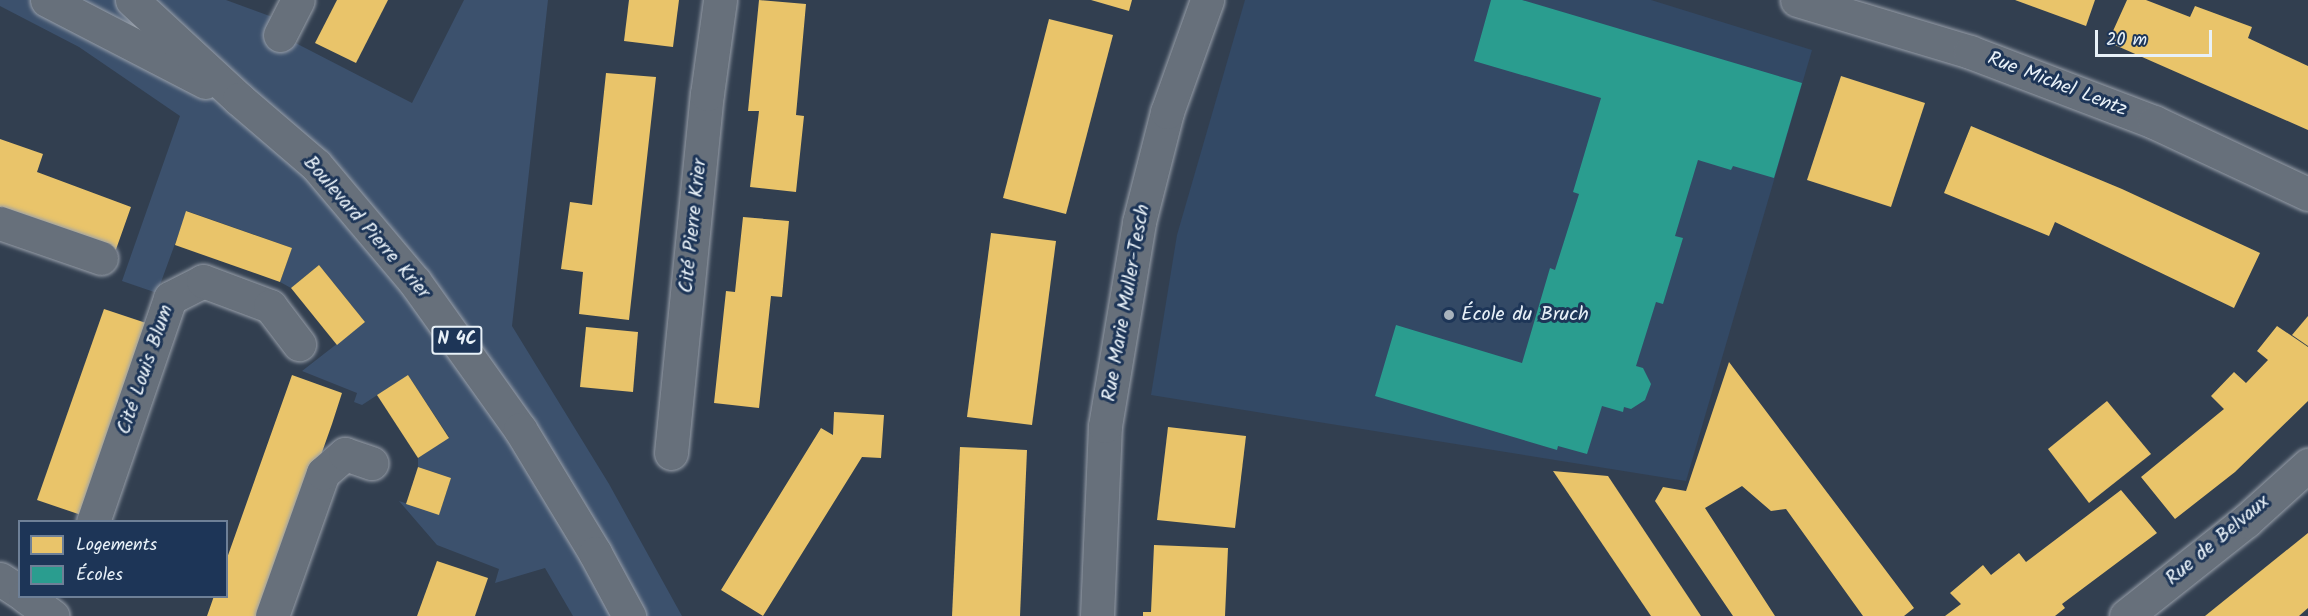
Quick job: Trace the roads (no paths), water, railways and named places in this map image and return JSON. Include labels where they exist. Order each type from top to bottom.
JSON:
[{"type":"street","name":"Boulevard Pierre Krier","points":[[47,0],[238,99]]},
{"type":"street","name":"Boulevard Pierre Krier","points":[[132,0],[238,99],[316,165],[415,282],[520,429],[630,616]]},
{"type":"street","points":[[280,35],[298,0]]},
{"type":"street","name":"Cité Pierre Krier","points":[[671,453],[707,94],[720,0]]},
{"type":"street","name":"Rue Marie Muller-Tesch","points":[[1097,616],[1105,426],[1139,222],[1167,112],[1207,0]]},
{"type":"street","name":"Rue Michel Lentz","points":[[1797,0],[1970,52],[2154,122],[2308,194]]},
{"type":"street","points":[[0,224],[101,258]]},
{"type":"street","name":"Cité Louis Blum","points":[[94,520],[170,298],[204,282],[215,285],[270,306],[299,344]]},
{"type":"street","points":[[272,616],[322,473],[345,454],[371,463]]},
{"type":"street","name":"Rue de Belvaux","points":[[2126,616],[2246,520],[2308,465]]},
{"type":"street","points":[[0,579],[18,591]]},
{"type":"street","points":[[29,598],[57,609]]},
{"type":"place","name":"École du Bruch","points":[[1449,315]]}]
